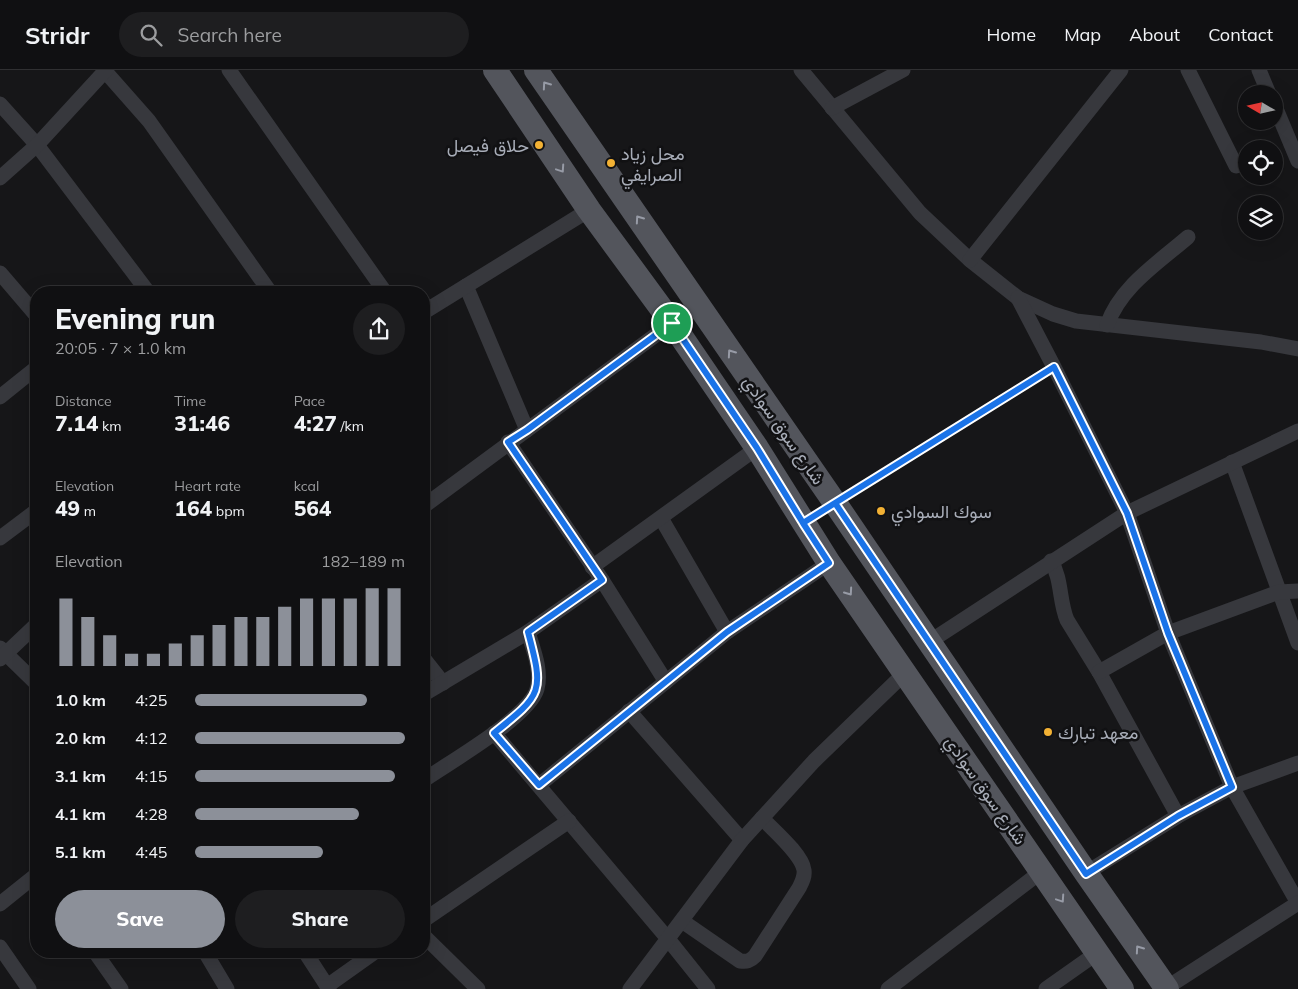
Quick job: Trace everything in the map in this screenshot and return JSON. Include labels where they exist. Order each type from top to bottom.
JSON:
[{"type":"main road","name":"شارع سوق سوادي","points":[[495,70],[589,210],[672,323],[757,448],[829,563],[1122,989]]},
{"type":"main road","name":"شارع سوق سوادي","points":[[536,70],[835,503],[1086,874],[1167,988]]},
{"type":"main road","points":[[803,523],[835,503]]},
{"type":"street","points":[[0,178],[37,145],[105,70],[149,121],[266,286]]},
{"type":"street","points":[[229,70],[381,286]]},
{"type":"street","points":[[800,70],[920,212],[970,260],[1018,298],[1053,314],[1076,321],[1261,342],[1298,349]]},
{"type":"street","points":[[832,108],[903,70]]},
{"type":"street","points":[[970,260],[1121,70]]},
{"type":"street","points":[[1259,70],[1265,85]]},
{"type":"street","points":[[1191,71],[1236,166]]},
{"type":"street","points":[[0,104],[37,145],[143,286]]},
{"type":"street","points":[[1283,125],[1298,160]]},
{"type":"street","points":[[430,308],[589,210]]},
{"type":"street","points":[[1106,325],[1117,302],[1124,293],[1188,237]]},
{"type":"street","points":[[0,273],[30,308]]},
{"type":"street","points":[[466,286],[527,430]]},
{"type":"street","points":[[1018,298],[1127,513],[1168,633],[1232,787],[1298,903],[1167,988]]},
{"type":"street","points":[[430,501],[508,442],[672,323]]},
{"type":"street","points":[[0,397],[30,373]]},
{"type":"street","points":[[929,642],[1127,513],[1298,431]]},
{"type":"street","points":[[508,442],[602,580],[666,682]]},
{"type":"street","points":[[592,567],[757,448]]},
{"type":"street","points":[[1232,462],[1298,643]]},
{"type":"street","points":[[0,538],[30,516]]},
{"type":"street","points":[[661,518],[727,632]]},
{"type":"street","points":[[1051,561],[1059,577],[1063,611],[1067,620],[1178,816]]},
{"type":"street","points":[[539,785],[727,632],[829,563]]},
{"type":"street","points":[[430,691],[528,632],[602,580]]},
{"type":"street","points":[[1098,672],[1168,633],[1279,592],[1298,591]]},
{"type":"street","points":[[30,630],[2,654],[30,677]]},
{"type":"street","points":[[430,776],[494,733],[531,702],[537,689],[538,669],[528,632]]},
{"type":"street","points":[[430,667],[443,683]]},
{"type":"street","points":[[630,989],[742,840],[814,761],[905,673]]},
{"type":"street","points":[[629,712],[742,840]]},
{"type":"street","points":[[494,733],[708,989]]},
{"type":"street","points":[[1086,874],[1178,816],[1232,787],[1298,763]]},
{"type":"street","points":[[682,921],[740,961],[746,962],[755,956],[799,888],[805,872],[803,863],[798,856],[762,818]]},
{"type":"street","points":[[430,916],[568,821]]},
{"type":"street","points":[[888,989],[1042,871]]},
{"type":"street","points":[[0,904],[30,880]]},
{"type":"street","points":[[430,942],[478,989]]},
{"type":"street","points":[[0,947],[29,989]]},
{"type":"street","points":[[1046,989],[1097,952]]},
{"type":"street","points":[[100,958],[121,989]]},
{"type":"street","points":[[209,958],[227,989]]},
{"type":"street","points":[[309,958],[328,987],[367,958]]},
{"type":"lane","points":[[835,503],[1054,367]]},
{"type":"place","name":"حلاق فيصل","points":[[539,145]]},
{"type":"place","name":"محل زياد الصرايفي","points":[[611,163]]},
{"type":"place","name":"سوك السوادي","points":[[881,511]]},
{"type":"place","name":"معهد تبارك","points":[[1048,732]]},
{"type":"route","points":[[672,323],[508,442],[602,580],[528,632],[538,675],[537,689],[531,702],[494,733],[539,785],[727,632],[829,563],[803,523],[835,503],[1086,874],[1178,816],[1232,787],[1168,633],[1127,513],[1054,367],[835,503],[803,523],[757,448],[672,323]]}]
